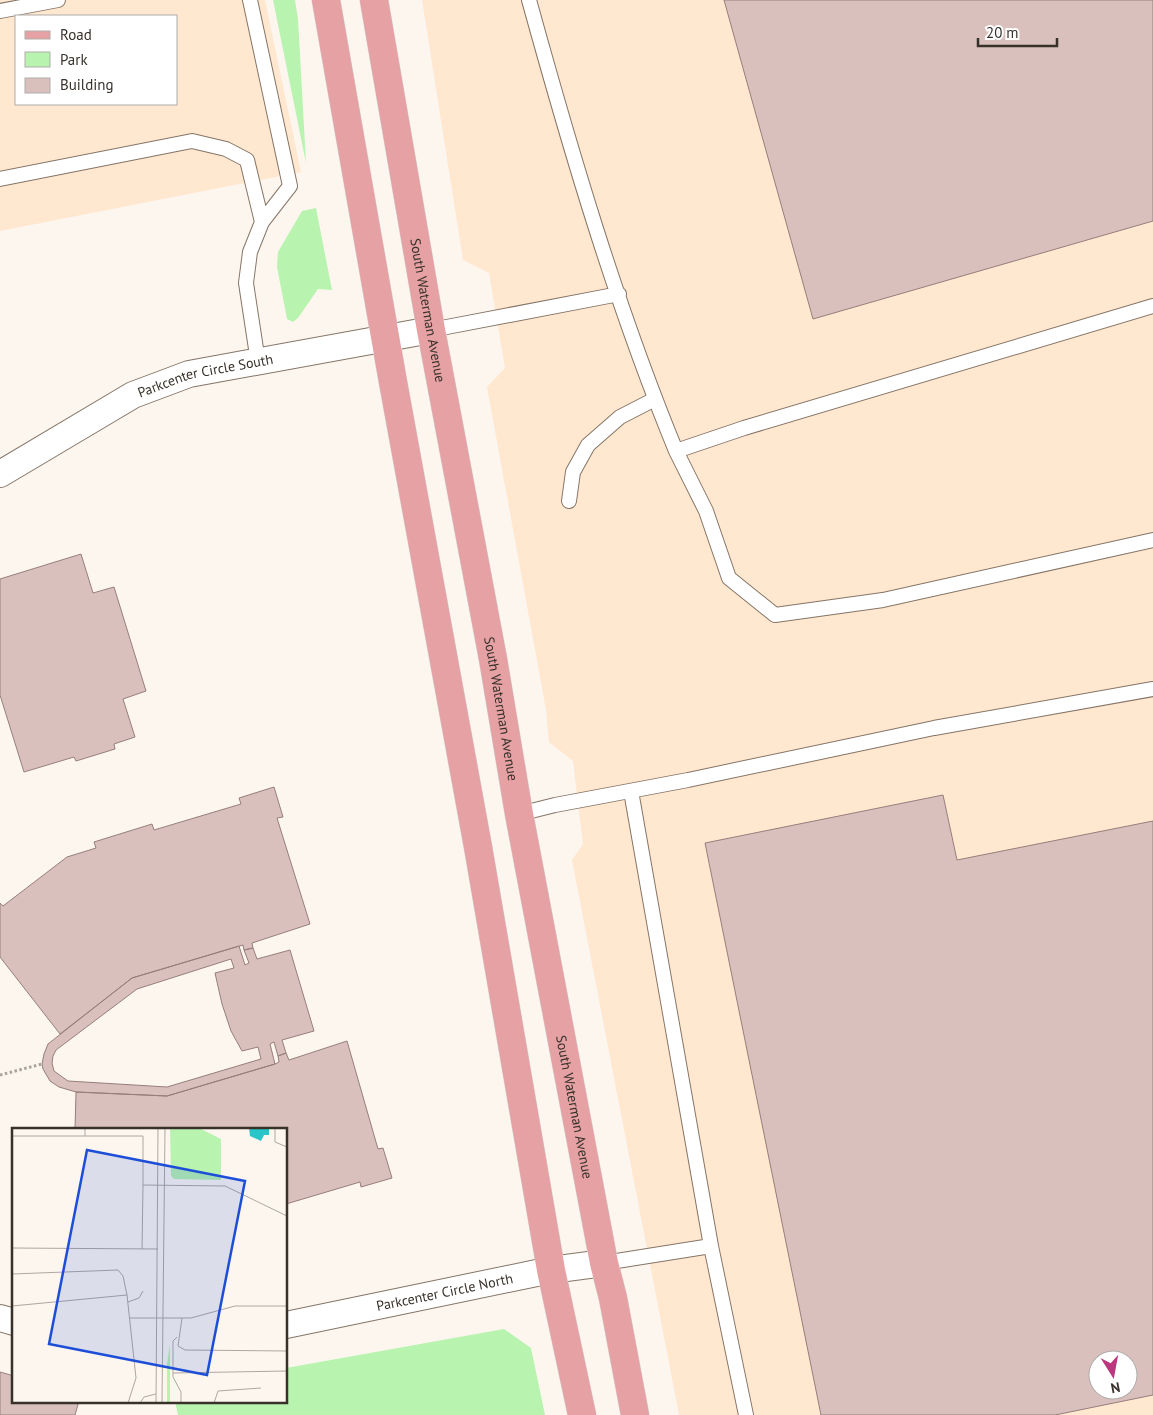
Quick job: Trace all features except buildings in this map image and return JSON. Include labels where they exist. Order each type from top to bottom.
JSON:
[{"type":"main road","points":[[326,0],[551,1270],[582,1415]]},
{"type":"main road","name":"South Waterman Avenue","points":[[374,0],[431,330],[493,659],[519,814],[604,1263],[613,1298],[635,1415]]},
{"type":"street","name":"Parkcenter Circle South","points":[[0,474],[133,396],[189,374],[431,330]]},
{"type":"street","name":"Parkcenter Circle North","points":[[288,1324],[551,1270],[604,1263]]},
{"type":"lane","points":[[0,11],[58,0]]},
{"type":"lane","points":[[250,0],[290,186],[262,222],[250,252],[246,283],[258,362]]},
{"type":"lane","points":[[529,0],[562,118],[654,399],[676,451],[706,511],[729,578],[775,615],[883,600],[1153,540]]},
{"type":"lane","points":[[0,179],[192,141],[226,149],[247,160],[262,222]]},
{"type":"lane","points":[[431,330],[473,324],[619,294]]},
{"type":"lane","points":[[676,451],[744,428],[1153,306]]},
{"type":"lane","points":[[569,501],[573,472],[588,445],[620,417],[654,399]]},
{"type":"lane","points":[[519,814],[555,805],[934,728],[1153,689]]},
{"type":"lane","points":[[631,791],[711,1246],[746,1415]]},
{"type":"lane","points":[[604,1263],[711,1246]]},
{"type":"path","points":[[0,1075],[42,1064]]},
{"type":"shaded area","points":[[0,0],[265,0],[301,172],[0,231]]},
{"type":"shaded area","points":[[422,0],[1153,0],[1153,1415],[679,1415],[572,860],[583,844],[573,761],[549,742],[546,710],[487,387],[505,368],[489,273],[463,260]]},
{"type":"green space","points":[[273,0],[295,0],[298,19],[306,163]]},
{"type":"green space","points":[[316,208],[332,290],[318,289],[298,318],[293,322],[287,319],[277,267],[278,252],[302,211]]},
{"type":"green space","points":[[504,1329],[531,1348],[545,1415],[178,1415],[175,1402],[288,1402],[288,1368]]}]
